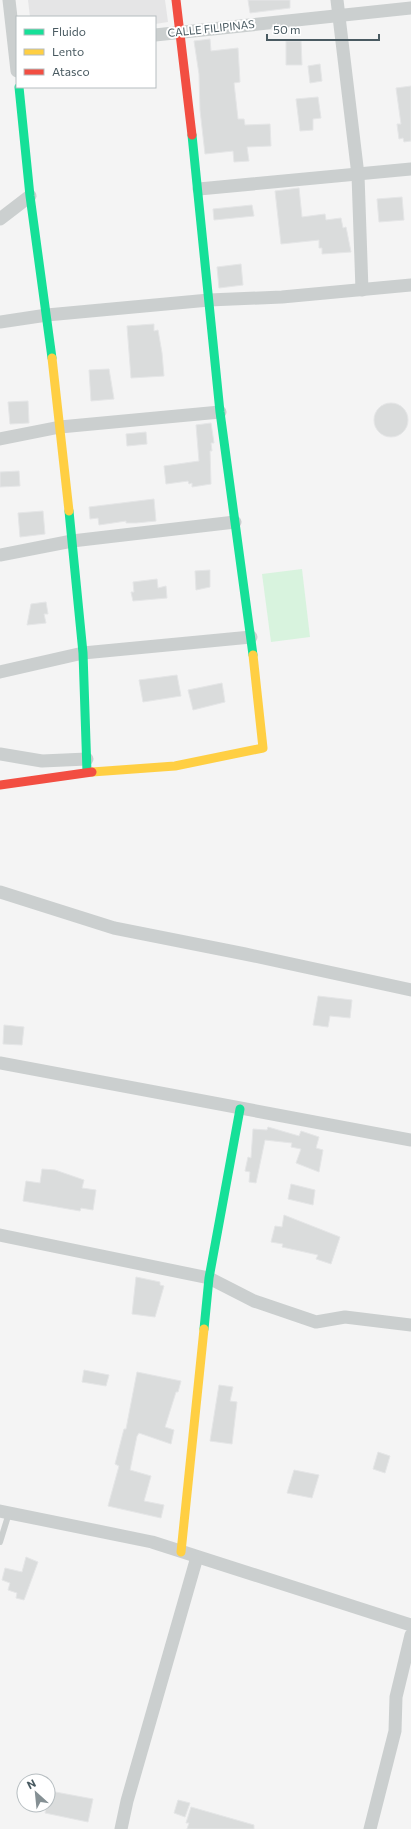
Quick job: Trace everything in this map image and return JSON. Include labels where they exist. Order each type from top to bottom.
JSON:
[{"type":"street","points":[[0,754],[87,766],[176,766],[263,748],[251,637],[220,412],[199,189],[176,0]]},
{"type":"street","points":[[337,0],[358,175],[362,290]]},
{"type":"street","points":[[6,5],[16,52]]},
{"type":"street","name":"CALLE FILIPINAS","points":[[156,35],[411,8]]},
{"type":"street","points":[[19,88],[30,196],[47,315],[72,541],[83,653],[87,766]]},
{"type":"street","points":[[199,189],[411,169]]},
{"type":"street","points":[[0,219],[30,196]]},
{"type":"street","points":[[0,322],[47,315],[209,300],[282,298],[411,285]]},
{"type":"street","points":[[0,439],[60,427],[220,412]]},
{"type":"street","points":[[0,555],[72,541],[236,522]]},
{"type":"street","points":[[0,672],[83,653],[251,637]]},
{"type":"street","points":[[0,785],[87,766]]},
{"type":"street","points":[[0,892],[114,928],[245,954],[411,990]]},
{"type":"street","points":[[0,1063],[411,1140]]},
{"type":"street","points":[[181,1552],[209,1278],[240,1109]]},
{"type":"street","points":[[0,1235],[209,1278],[254,1302],[316,1322],[345,1318],[411,1325]]},
{"type":"street","points":[[4,1512],[152,1542],[411,1625]]},
{"type":"street","points":[[121,1829],[127,1801],[197,1557]]},
{"type":"street","points":[[370,1829],[395,1731],[396,1698],[411,1635]]},
{"type":"lane","points":[[0,1542],[4,1512]]},
{"type":"shaded area","points":[[28,0],[165,0],[168,22],[156,24],[156,16],[30,16]]},
{"type":"green space","points":[[302,569],[310,637],[271,642],[262,574]]},
{"type":"building","points":[[248,0],[290,0],[290,8],[250,13]]},
{"type":"building","points":[[210,39],[211,51],[238,48],[240,82],[234,83],[238,119],[244,119],[245,125],[270,124],[271,146],[247,147],[249,161],[234,162],[233,151],[205,154],[200,110],[199,74],[194,41]]},
{"type":"building","points":[[286,41],[301,41],[302,65],[286,65]]},
{"type":"building","points":[[320,64],[322,81],[310,83],[308,66]]},
{"type":"building","points":[[411,86],[411,141],[404,142],[403,138],[399,139],[397,124],[401,124],[396,88]]},
{"type":"building","points":[[318,97],[321,118],[313,119],[313,130],[300,131],[296,99]]},
{"type":"building","points":[[299,188],[302,217],[325,214],[326,220],[341,218],[343,228],[346,227],[351,252],[322,254],[322,248],[319,248],[319,240],[281,244],[275,191]]},
{"type":"building","points":[[402,197],[404,220],[379,222],[377,199]]},
{"type":"building","points":[[252,205],[254,216],[214,220],[213,209]]},
{"type":"building","points":[[241,264],[243,285],[219,288],[217,267]]},
{"type":"building","points":[[154,324],[154,331],[158,330],[164,376],[131,378],[127,326]]},
{"type":"building","points":[[109,369],[114,399],[91,401],[89,370]]},
{"type":"building","points":[[28,401],[29,423],[10,424],[8,402]]},
{"type":"building","points":[[388,403],[394,403],[403,408],[407,414],[407,426],[403,432],[394,437],[388,437],[379,432],[374,423],[374,417],[379,408]]},
{"type":"building","points":[[211,423],[214,443],[211,443],[212,451],[210,451],[211,484],[192,487],[192,483],[189,484],[188,481],[166,484],[164,466],[199,461],[196,425]]},
{"type":"building","points":[[146,432],[147,444],[127,446],[126,434]]},
{"type":"building","points":[[19,471],[20,486],[0,487],[0,472]]},
{"type":"building","points":[[154,499],[156,521],[126,523],[126,521],[99,525],[98,518],[90,519],[89,507]]},
{"type":"building","points":[[43,511],[45,534],[20,537],[18,513]]},
{"type":"building","points":[[210,570],[210,587],[196,590],[195,571]]},
{"type":"building","points":[[157,579],[158,588],[166,586],[167,598],[133,601],[131,592],[134,592],[133,582]]},
{"type":"building","points":[[46,602],[48,614],[44,614],[46,623],[27,625],[31,604]]},
{"type":"building","points":[[177,675],[181,696],[143,702],[139,680]]},
{"type":"building","points":[[222,683],[225,702],[193,710],[188,690]]},
{"type":"building","points":[[318,996],[352,1000],[350,1018],[330,1016],[328,1027],[313,1025]]},
{"type":"building","points":[[4,1025],[24,1027],[22,1045],[3,1044]]},
{"type":"building","points":[[268,1127],[299,1136],[301,1131],[319,1137],[316,1148],[323,1150],[319,1172],[296,1163],[301,1149],[291,1147],[292,1143],[265,1140],[256,1183],[249,1182],[250,1172],[245,1171],[248,1157],[251,1158],[253,1129],[267,1130]]},
{"type":"building","points":[[42,1169],[55,1170],[84,1180],[82,1188],[96,1190],[93,1210],[81,1208],[80,1211],[23,1201],[26,1181],[40,1183]]},
{"type":"building","points":[[291,1184],[315,1190],[313,1205],[288,1199]]},
{"type":"building","points":[[284,1215],[340,1237],[331,1264],[316,1259],[318,1255],[282,1247],[283,1244],[271,1242],[275,1226],[282,1227]]},
{"type":"building","points":[[136,1277],[160,1282],[160,1285],[164,1286],[155,1317],[132,1314]]},
{"type":"building","points":[[84,1370],[109,1375],[106,1386],[82,1382]]},
{"type":"building","points":[[137,1372],[181,1381],[165,1427],[174,1430],[171,1444],[139,1433],[137,1436],[130,1470],[151,1476],[144,1501],[164,1505],[161,1518],[108,1506],[119,1466],[115,1464],[124,1429],[126,1429]]},
{"type":"building","points":[[219,1385],[233,1387],[230,1401],[237,1402],[232,1444],[210,1441]]},
{"type":"building","points":[[378,1452],[390,1456],[385,1473],[373,1469]]},
{"type":"building","points":[[294,1470],[319,1475],[312,1498],[287,1493]]},
{"type":"building","points":[[26,1557],[38,1562],[24,1600],[16,1598],[17,1593],[8,1590],[10,1583],[2,1580],[5,1568],[22,1572]]},
{"type":"building","points":[[56,1792],[93,1799],[88,1822],[45,1813],[56,1813]]},
{"type":"building","points":[[178,1800],[190,1803],[185,1817],[174,1813]]},
{"type":"building","points":[[191,1807],[254,1825],[254,1829],[187,1829],[189,1823],[186,1823]]},
{"type":"traffic: fast","points":[[19,88],[30,196],[52,358]]},
{"type":"traffic: fast","points":[[192,135],[220,412],[253,655]]},
{"type":"traffic: fast","points":[[69,511],[83,653],[87,772]]},
{"type":"traffic: fast","points":[[204,1329],[209,1278],[240,1109]]},
{"type":"traffic: slow","points":[[52,358],[69,511]]},
{"type":"traffic: slow","points":[[92,772],[175,766],[263,748],[253,655]]},
{"type":"traffic: slow","points":[[181,1552],[204,1329]]},
{"type":"traffic: jam","points":[[176,0],[192,135]]},
{"type":"traffic: jam","points":[[0,785],[92,772]]}]
